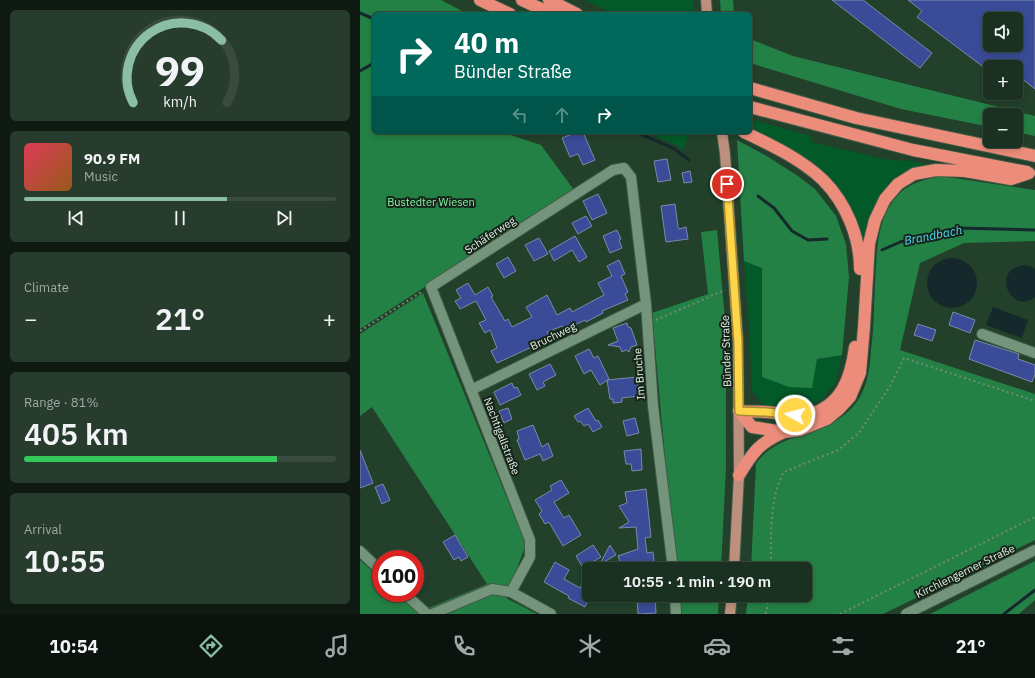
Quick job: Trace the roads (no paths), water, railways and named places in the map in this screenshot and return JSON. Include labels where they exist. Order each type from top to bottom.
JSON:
[{"type":"highway","points":[[480,0],[506,12]]},
{"type":"highway","points":[[522,0],[548,12]]},
{"type":"highway","points":[[550,0],[573,12]]},
{"type":"highway","points":[[752,89],[856,118],[1035,156]]},
{"type":"highway","points":[[756,109],[913,150],[1032,173]]},
{"type":"highway","points":[[739,411],[795,415],[810,414],[829,405],[842,391],[851,372],[860,287],[860,255],[855,235],[848,217],[836,196],[822,180],[804,166],[748,134]]},
{"type":"highway","points":[[739,411],[752,427],[784,432],[800,430],[826,419],[839,409],[850,397],[860,373],[869,244],[875,220],[885,199],[898,184],[914,174],[936,170],[965,171],[1011,179],[1032,173]]},
{"type":"highway","points":[[739,475],[758,447],[769,439],[784,432]]},
{"type":"main road","points":[[706,0],[708,12]]},
{"type":"main road","name":"Bünder Straße","points":[[722,134],[735,285],[738,342],[739,475],[734,562]]},
{"type":"main road","points":[[730,614],[731,602]]},
{"type":"street","name":"Schäferweg","points":[[431,287],[613,170],[624,168],[631,177]]},
{"type":"street","name":"Im Bruche","points":[[631,177],[648,324],[653,406],[672,562]]},
{"type":"street","name":"Nachtigallstraße","points":[[431,287],[530,540],[530,557],[511,592]]},
{"type":"street","name":"Bruchweg","points":[[471,390],[646,304]]},
{"type":"street","points":[[982,334],[1035,353]]},
{"type":"street","name":"Kirchlengerner Straße","points":[[906,614],[1035,550]]},
{"type":"street","points":[[360,551],[372,562]]},
{"type":"street","points":[[432,614],[492,589],[511,592],[551,614]]},
{"type":"street","points":[[414,602],[427,614]]},
{"type":"street","points":[[675,602],[676,614]]},
{"type":"water","points":[[952,258],[966,262],[973,269],[977,283],[973,297],[966,304],[952,308],[938,304],[931,297],[927,283],[931,269],[938,262]]},
{"type":"water","points":[[1024,265],[1035,269],[1035,297],[1026,301],[1019,301],[1012,297],[1006,282],[1008,275],[1013,269]]},
{"type":"water","points":[[993,307],[1028,320],[1022,338],[986,325]]},
{"type":"waterway","name":"Brandbach","points":[[360,13],[372,18]]},
{"type":"waterway","points":[[360,71],[372,64]]},
{"type":"waterway","name":"Brandbach","points":[[641,134],[673,148],[689,160]]},
{"type":"waterway","name":"Brandbach","points":[[758,196],[774,208],[792,231],[808,240],[827,239]]},
{"type":"waterway","name":"Brandbach","points":[[882,250],[900,242],[958,228],[1035,230]]},
{"type":"waterway","points":[[1004,614],[1035,590]]},
{"type":"park label","name":"Bustedter Wiesen","points":[[431,202]]}]
